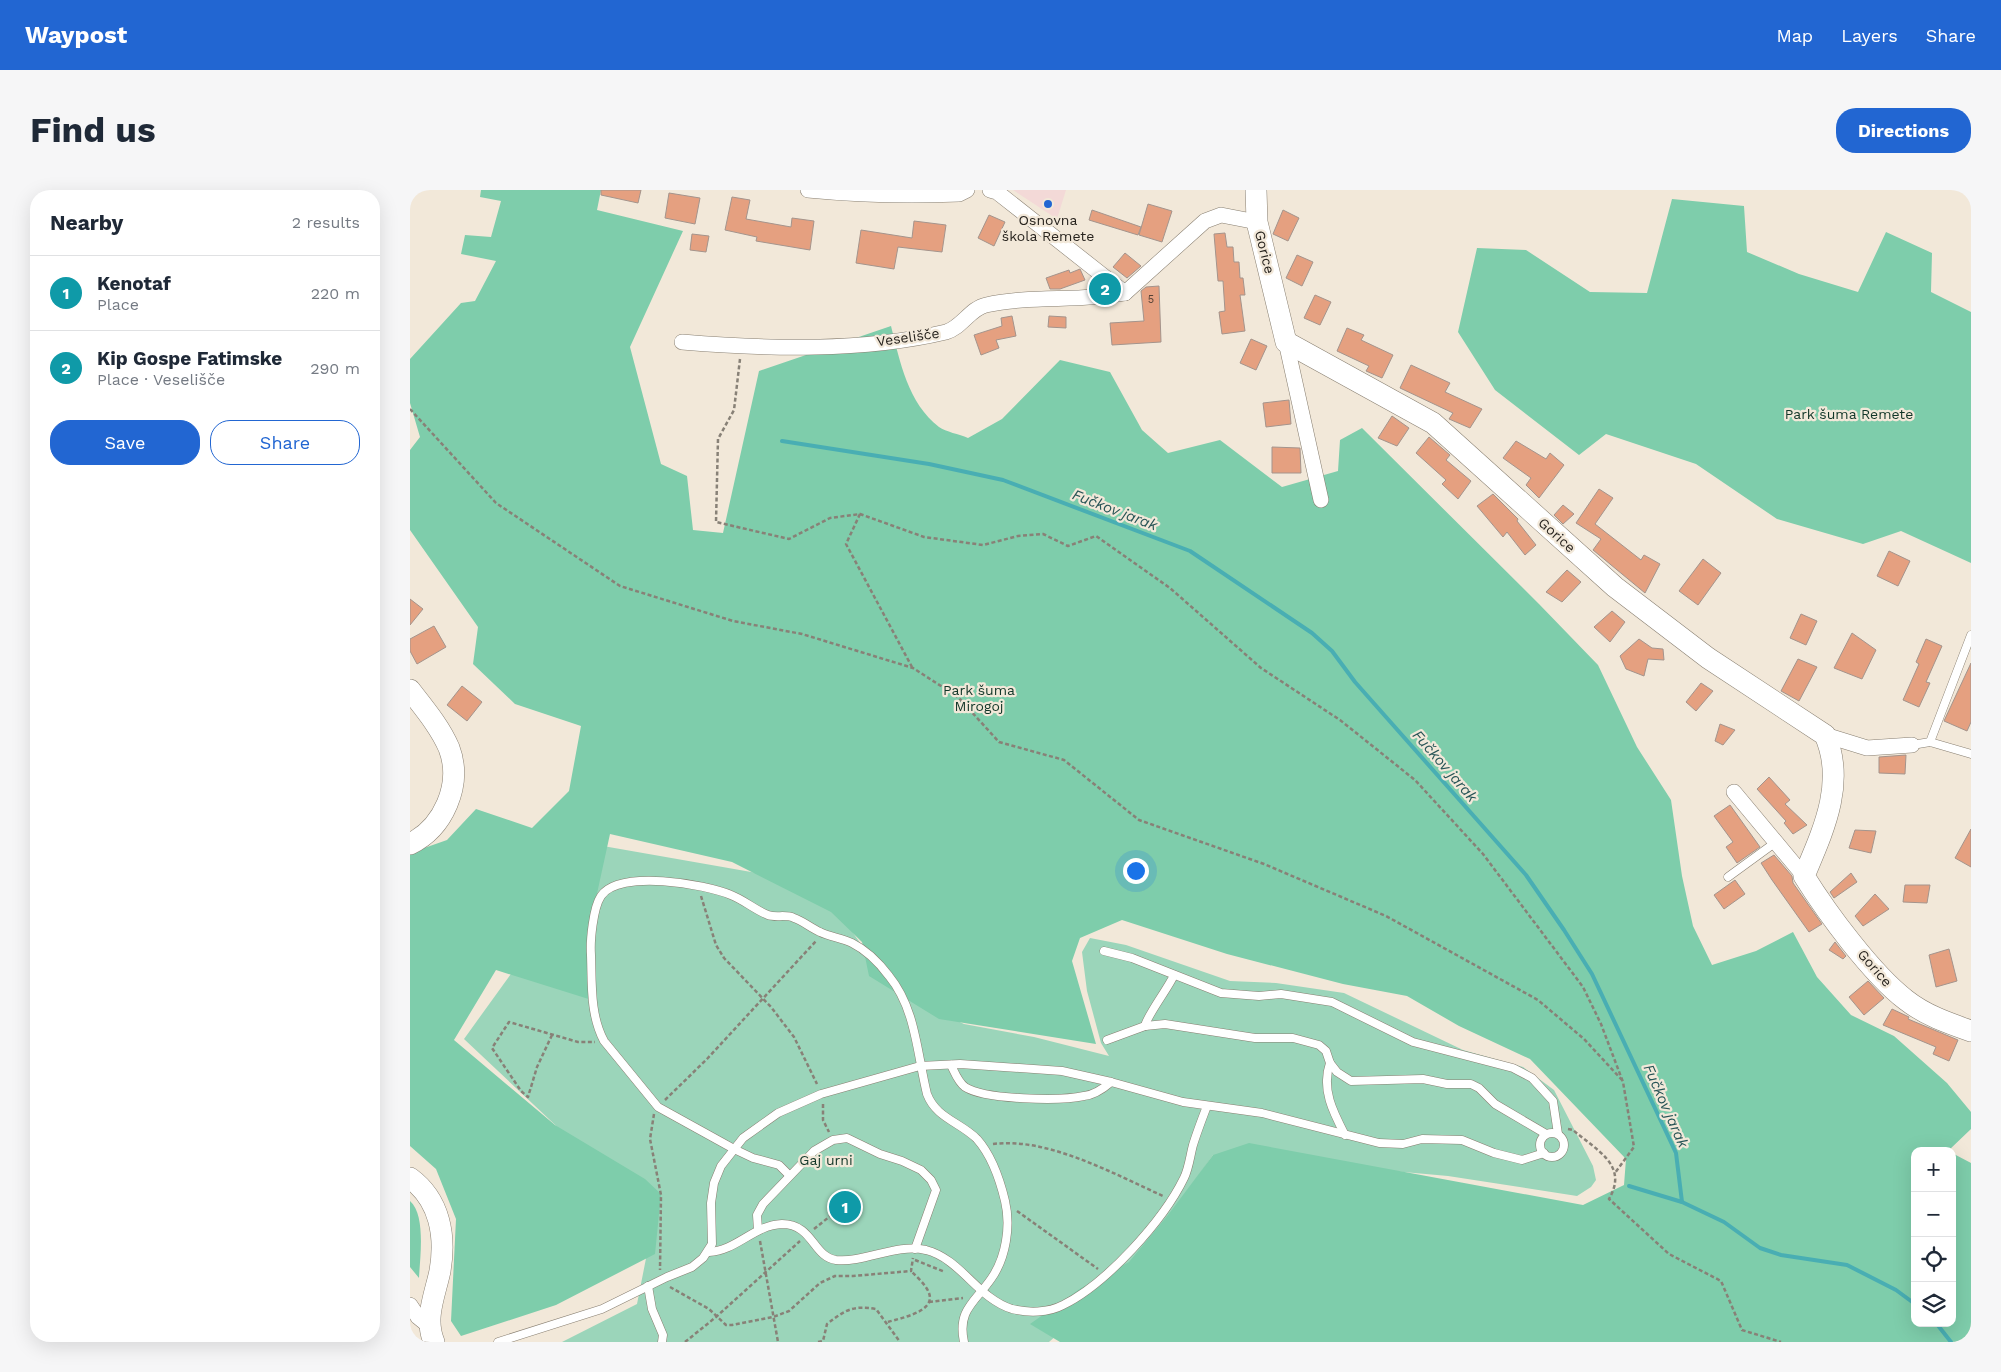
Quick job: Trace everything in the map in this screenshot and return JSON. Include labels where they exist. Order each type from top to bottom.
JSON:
[{"type":"street","points":[[808,190],[959,194],[967,190]]},
{"type":"street","points":[[990,190],[996,192],[1125,293],[1204,221],[1220,215],[1257,222]]},
{"type":"street","name":"Gorice","points":[[1256,190],[1257,222],[1321,500]]},
{"type":"street","name":"Veselišče","points":[[682,342],[780,349],[914,339],[950,331],[983,305],[1008,300],[1109,296],[1125,293]]},
{"type":"street","name":"Gorice","points":[[1286,342],[1433,423],[1615,586],[1708,658],[1825,735],[1867,748],[1912,745]]},
{"type":"street","points":[[410,690],[438,728],[449,750],[452,770],[445,810],[434,827],[422,838],[410,844]]},
{"type":"street","points":[[1804,876],[1824,828],[1833,799],[1832,760],[1830,747],[1825,735]]},
{"type":"street","name":"Gorice","points":[[1734,792],[1804,876],[1851,940],[1895,991],[1907,1001],[1941,1021],[1971,1031]]},
{"type":"street","points":[[410,1178],[430,1197],[438,1214],[442,1252],[431,1334]]},
{"type":"street","points":[[410,1305],[431,1334]]},
{"type":"lane","points":[[1930,742],[1971,635]]},
{"type":"lane","points":[[1912,745],[1930,742],[1971,754]]},
{"type":"lane","points":[[1728,877],[1776,842]]},
{"type":"lane","points":[[789,1174],[780,1165],[753,1158],[734,1150],[658,1107],[604,1040],[598,1030],[592,997],[590,945],[600,897],[611,886],[632,883],[698,885],[733,895],[770,916],[792,916],[822,933],[854,944],[874,960],[890,977],[908,1006],[920,1066],[931,1106],[976,1138],[990,1158],[1006,1204],[1008,1227],[1004,1252],[992,1277],[965,1310],[962,1329],[964,1342]]},
{"type":"lane","points":[[709,1252],[713,1232],[711,1203],[714,1183],[721,1166],[742,1138],[791,1106],[821,1094],[920,1066],[951,1065],[1062,1071],[1111,1082],[1183,1102],[1262,1113],[1379,1143],[1403,1144],[1422,1139],[1462,1140],[1494,1153],[1522,1160],[1544,1154],[1551,1157],[1558,1156],[1562,1151],[1563,1139],[1558,1131],[1553,1101],[1532,1078],[1513,1068],[1413,1042],[1332,1002],[1281,994],[1259,996],[1221,993],[1132,958],[1104,951]]},
{"type":"lane","points":[[1145,1026],[1146,1021],[1157,1006],[1174,975]]},
{"type":"lane","points":[[1107,1040],[1145,1026],[1165,1024],[1255,1038],[1293,1038],[1319,1045],[1326,1051],[1330,1063],[1343,1078],[1351,1081],[1423,1079],[1447,1084],[1471,1084],[1479,1088],[1495,1104],[1546,1134],[1558,1131]]},
{"type":"lane","points":[[1330,1063],[1327,1088],[1330,1103],[1345,1135]]},
{"type":"lane","points":[[951,1065],[958,1080],[966,1088],[1020,1100],[1085,1096],[1104,1088],[1111,1082]]},
{"type":"lane","points":[[498,1342],[602,1309],[662,1279],[692,1267],[709,1252],[728,1247],[758,1230],[783,1224],[798,1226],[808,1234],[826,1256],[835,1260],[915,1249],[939,1254],[978,1295],[1012,1309],[1044,1311],[1062,1306],[1084,1292],[1124,1258],[1163,1214],[1185,1177],[1207,1106]]},
{"type":"lane","points":[[1544,1154],[1540,1144],[1546,1134]]},
{"type":"lane","points":[[758,1230],[757,1215],[763,1204],[789,1174],[814,1151],[833,1140],[846,1138],[921,1170],[931,1180],[936,1190],[915,1249]]},
{"type":"lane","points":[[648,1286],[652,1310],[663,1335],[662,1342]]},
{"type":"path","points":[[741,346],[734,410],[718,439],[716,522],[789,539],[830,518],[860,514],[924,537],[983,545],[1018,536],[1043,534],[1068,546],[1096,536],[1170,588],[1261,668],[1340,720],[1422,786],[1483,854],[1583,988],[1601,1024],[1623,1082],[1628,1125],[1634,1147],[1615,1173]]},
{"type":"path","points":[[410,409],[496,503],[620,586],[733,621],[802,634],[913,668],[958,697],[999,742],[1064,760],[1139,820],[1264,864],[1386,916],[1538,1000],[1584,1039],[1623,1082]]},
{"type":"path","points":[[860,514],[846,544],[913,668]]},
{"type":"path","points":[[698,885],[708,925],[716,945],[724,958],[794,1037],[821,1094],[823,1120],[833,1140]]},
{"type":"path","points":[[822,933],[813,946],[761,998],[707,1059],[658,1107],[653,1118],[650,1139],[661,1195],[659,1243],[662,1279],[677,1293],[698,1301],[726,1325],[773,1317],[789,1311],[820,1283],[835,1276],[911,1271]]},
{"type":"path","points":[[552,1035],[537,1067],[528,1097],[521,1091],[492,1048],[509,1022],[578,1042],[592,1043],[604,1040]]},
{"type":"path","points":[[1558,1131],[1573,1130],[1608,1159],[1615,1173],[1616,1186],[1609,1199],[1669,1254],[1721,1282],[1742,1330],[1781,1342]]},
{"type":"path","points":[[982,1147],[999,1143],[1046,1149],[1098,1167],[1171,1200]]},
{"type":"path","points":[[1006,1204],[1105,1274]]},
{"type":"path","points":[[685,1342],[834,1213]]},
{"type":"path","points":[[758,1230],[778,1342]]},
{"type":"path","points":[[911,1271],[915,1249]]},
{"type":"path","points":[[913,1260],[938,1268],[948,1275]]},
{"type":"path","points":[[888,1322],[918,1312],[926,1307],[929,1302],[928,1291],[911,1271]]},
{"type":"path","points":[[929,1302],[978,1295]]},
{"type":"path","points":[[820,1342],[824,1341],[827,1324],[843,1311],[861,1306],[876,1308],[888,1322],[900,1342]]},
{"type":"shaded area","name":"Osnovna škola Remete","points":[[1013,190],[1066,190],[1057,219]]},
{"type":"green space","name":"Park šuma Mirogoj","points":[[481,190],[601,190],[597,210],[683,231],[630,347],[661,464],[687,476],[693,530],[723,533],[759,371],[891,326],[907,381],[920,406],[939,427],[968,438],[1002,419],[1060,360],[1110,372],[1142,430],[1168,453],[1220,440],[1282,487],[1338,471],[1340,440],[1362,428],[1598,665],[1637,747],[1671,800],[1682,876],[1693,926],[1712,965],[1756,951],[1793,932],[1817,977],[1851,1015],[1894,1036],[1947,1083],[1971,1112],[1971,1129],[1952,1147],[1911,1147],[1911,1327],[1956,1327],[1956,1155],[1971,1163],[1971,1342],[1060,1342],[1030,1324],[1081,1288],[1129,1262],[1168,1215],[1213,1155],[1249,1143],[1583,1205],[1624,1185],[1626,1159],[1530,1059],[1459,1026],[1407,996],[1343,984],[1227,954],[1122,920],[1080,938],[1072,961],[1096,1044],[939,1019],[869,976],[862,942],[831,912],[732,862],[610,834],[586,944],[595,1001],[496,970],[454,1040],[555,1125],[645,1179],[661,1194],[655,1254],[556,1305],[461,1336],[451,1321],[456,1219],[436,1169],[410,1146],[410,853],[447,840],[476,809],[532,828],[569,791],[581,726],[515,704],[473,664],[478,627],[410,530],[410,450],[420,437],[410,403],[410,359],[461,303],[475,301],[496,261],[461,254],[465,235],[491,237],[501,201],[480,197]]},
{"type":"green space","name":"Park šuma Remete","points":[[1672,199],[1744,206],[1747,252],[1799,274],[1858,292],[1886,232],[1932,253],[1931,292],[1971,312],[1971,563],[1901,531],[1863,544],[1777,519],[1696,464],[1606,434],[1579,455],[1495,390],[1458,332],[1477,248],[1526,250],[1590,292],[1647,293]]},
{"type":"green space","name":"Gaj urni","points":[[603,846],[819,884],[881,973],[914,1000],[964,1024],[1034,1037],[1109,1056],[1101,1043],[1087,991],[1082,952],[1090,938],[1126,945],[1230,981],[1276,983],[1344,993],[1463,1050],[1523,1067],[1554,1090],[1593,1166],[1596,1180],[1591,1187],[1577,1196],[1448,1176],[1213,1155],[1134,1267],[1049,1342],[562,1342],[637,1304],[654,1218],[464,1039]]},
{"type":"green space","points":[[410,1201],[415,1207],[420,1226],[419,1278],[410,1267]]},
{"type":"building","points":[[601,190],[641,190],[638,203],[601,195]]},
{"type":"building","points":[[669,193],[700,198],[695,224],[665,218]]},
{"type":"building","points":[[732,197],[750,200],[746,219],[791,227],[792,218],[814,221],[810,250],[756,241],[757,237],[725,230]]},
{"type":"building","points":[[1148,204],[1172,211],[1162,242],[1139,235]]},
{"type":"building","points":[[1092,210],[1141,227],[1138,235],[1089,220]]},
{"type":"building","points":[[1283,210],[1299,218],[1288,241],[1273,234]]},
{"type":"building","points":[[989,215],[1005,222],[994,246],[978,238]]},
{"type":"building","points":[[914,221],[946,225],[942,252],[898,247],[894,269],[856,263],[861,230],[912,238]]},
{"type":"building","points":[[1225,233],[1227,247],[1233,247],[1234,262],[1239,262],[1240,278],[1243,278],[1245,295],[1240,295],[1245,331],[1222,334],[1219,312],[1225,311],[1223,281],[1218,281],[1214,234]]},
{"type":"building","points":[[692,234],[709,236],[706,252],[690,250]]},
{"type":"building","points":[[1125,253],[1141,266],[1127,278],[1113,267]]},
{"type":"building","points":[[1297,255],[1313,262],[1302,286],[1286,278]]},
{"type":"building","points":[[1080,269],[1085,280],[1060,289],[1050,289],[1046,278],[1069,270],[1070,273]]},
{"type":"building","points":[[1159,286],[1161,342],[1112,345],[1110,323],[1144,321],[1141,291],[1146,287]]},
{"type":"building","points":[[1315,295],[1331,302],[1320,325],[1304,318]]},
{"type":"building","points":[[1012,316],[1016,336],[996,340],[999,348],[981,355],[974,335],[1002,326],[1001,318]]},
{"type":"building","points":[[1049,316],[1066,317],[1066,328],[1048,327]]},
{"type":"building","points":[[1347,328],[1364,335],[1361,340],[1393,355],[1382,378],[1366,371],[1369,366],[1337,351]]},
{"type":"building","points":[[1251,339],[1267,346],[1256,370],[1240,363]]},
{"type":"building","points":[[1411,365],[1450,383],[1445,392],[1482,409],[1470,428],[1449,419],[1453,413],[1400,388]]},
{"type":"building","points":[[1289,400],[1291,424],[1266,427],[1263,403]]},
{"type":"building","points":[[1392,416],[1409,428],[1397,446],[1378,438]]},
{"type":"building","points":[[1429,437],[1450,455],[1446,460],[1471,481],[1458,499],[1442,484],[1446,480],[1416,453]]},
{"type":"building","points":[[1516,441],[1546,459],[1550,453],[1564,465],[1539,498],[1526,485],[1531,478],[1503,458]]},
{"type":"building","points":[[1272,447],[1300,448],[1301,473],[1272,473]]},
{"type":"building","points":[[1599,489],[1613,498],[1595,524],[1641,560],[1644,555],[1660,564],[1645,593],[1593,550],[1601,539],[1576,523]]},
{"type":"building","points":[[1493,494],[1518,519],[1517,521],[1536,545],[1525,555],[1507,532],[1503,537],[1477,506]]},
{"type":"building","points":[[1563,505],[1574,514],[1563,524],[1554,515]]},
{"type":"building","points":[[1889,551],[1910,561],[1898,586],[1877,576]]},
{"type":"building","points":[[1703,559],[1721,573],[1698,605],[1679,591]]},
{"type":"building","points":[[1567,570],[1581,582],[1562,602],[1546,592]]},
{"type":"building","points":[[410,599],[423,609],[410,625]]},
{"type":"building","points":[[1612,611],[1625,622],[1610,642],[1594,627]]},
{"type":"building","points":[[1801,614],[1817,621],[1806,645],[1790,638]]},
{"type":"building","points":[[434,626],[446,647],[417,664],[410,651],[410,639]]},
{"type":"building","points":[[1852,633],[1876,650],[1862,679],[1834,668]]},
{"type":"building","points":[[1639,639],[1652,648],[1663,649],[1664,660],[1648,659],[1644,676],[1626,669],[1620,656]]},
{"type":"building","points":[[1926,639],[1942,646],[1926,682],[1930,683],[1919,707],[1903,700],[1919,664],[1916,662]]},
{"type":"building","points":[[1798,659],[1817,667],[1799,701],[1781,691]]},
{"type":"building","points":[[1971,663],[1971,722],[1967,731],[1944,721]]},
{"type":"building","points":[[1701,683],[1713,691],[1696,711],[1686,702]]},
{"type":"building","points":[[462,686],[482,702],[467,721],[447,705]]},
{"type":"building","points":[[1720,724],[1735,730],[1723,745],[1715,741]]},
{"type":"building","points":[[1906,755],[1905,774],[1879,773],[1879,757]]},
{"type":"building","points":[[1769,777],[1790,800],[1785,804],[1807,825],[1793,834],[1784,823],[1786,821],[1757,789]]},
{"type":"building","points":[[1730,805],[1760,847],[1737,863],[1726,847],[1733,842],[1714,816]]},
{"type":"building","points":[[1971,829],[1971,867],[1955,858]]},
{"type":"building","points":[[1855,830],[1876,831],[1871,853],[1849,848]]},
{"type":"building","points":[[1774,855],[1792,876],[1793,883],[1822,924],[1809,932],[1761,863]]},
{"type":"building","points":[[1851,873],[1857,882],[1834,898],[1830,892]]},
{"type":"building","points":[[1735,880],[1745,894],[1724,909],[1714,895]]},
{"type":"building","points":[[1905,885],[1930,885],[1927,903],[1903,902]]},
{"type":"building","points":[[1875,894],[1889,909],[1863,926],[1855,916]]},
{"type":"building","points":[[1835,942],[1846,956],[1843,959],[1829,950]]},
{"type":"building","points":[[1949,949],[1957,981],[1936,987],[1929,955]]},
{"type":"building","points":[[1868,981],[1884,998],[1864,1015],[1849,997]]},
{"type":"building","points":[[1892,1009],[1909,1017],[1908,1019],[1958,1040],[1949,1061],[1933,1054],[1936,1047],[1883,1025]]},
{"type":"building","points":[[846,1195],[858,1208],[845,1220],[833,1207]]},
{"type":"waterway","name":"Fučkov jarak","points":[[782,441],[929,464],[1003,480],[1190,551],[1312,633],[1332,651],[1355,682],[1526,875],[1564,930],[1592,974],[1676,1153],[1682,1202],[1724,1222],[1760,1248],[1781,1255],[1847,1265],[1896,1290],[1911,1301]]},
{"type":"waterway","points":[[1629,1186],[1682,1202]]},
{"type":"waterway","name":"Fučkov jarak","points":[[1939,1327],[1951,1342]]},
{"type":"place","name":"Osnovna škola Remete","points":[[1048,204]]},
{"type":"place","name":"Kip Gospe Fatimske","points":[[1105,289]]},
{"type":"place","name":"Kenotaf","points":[[845,1207]]}]
